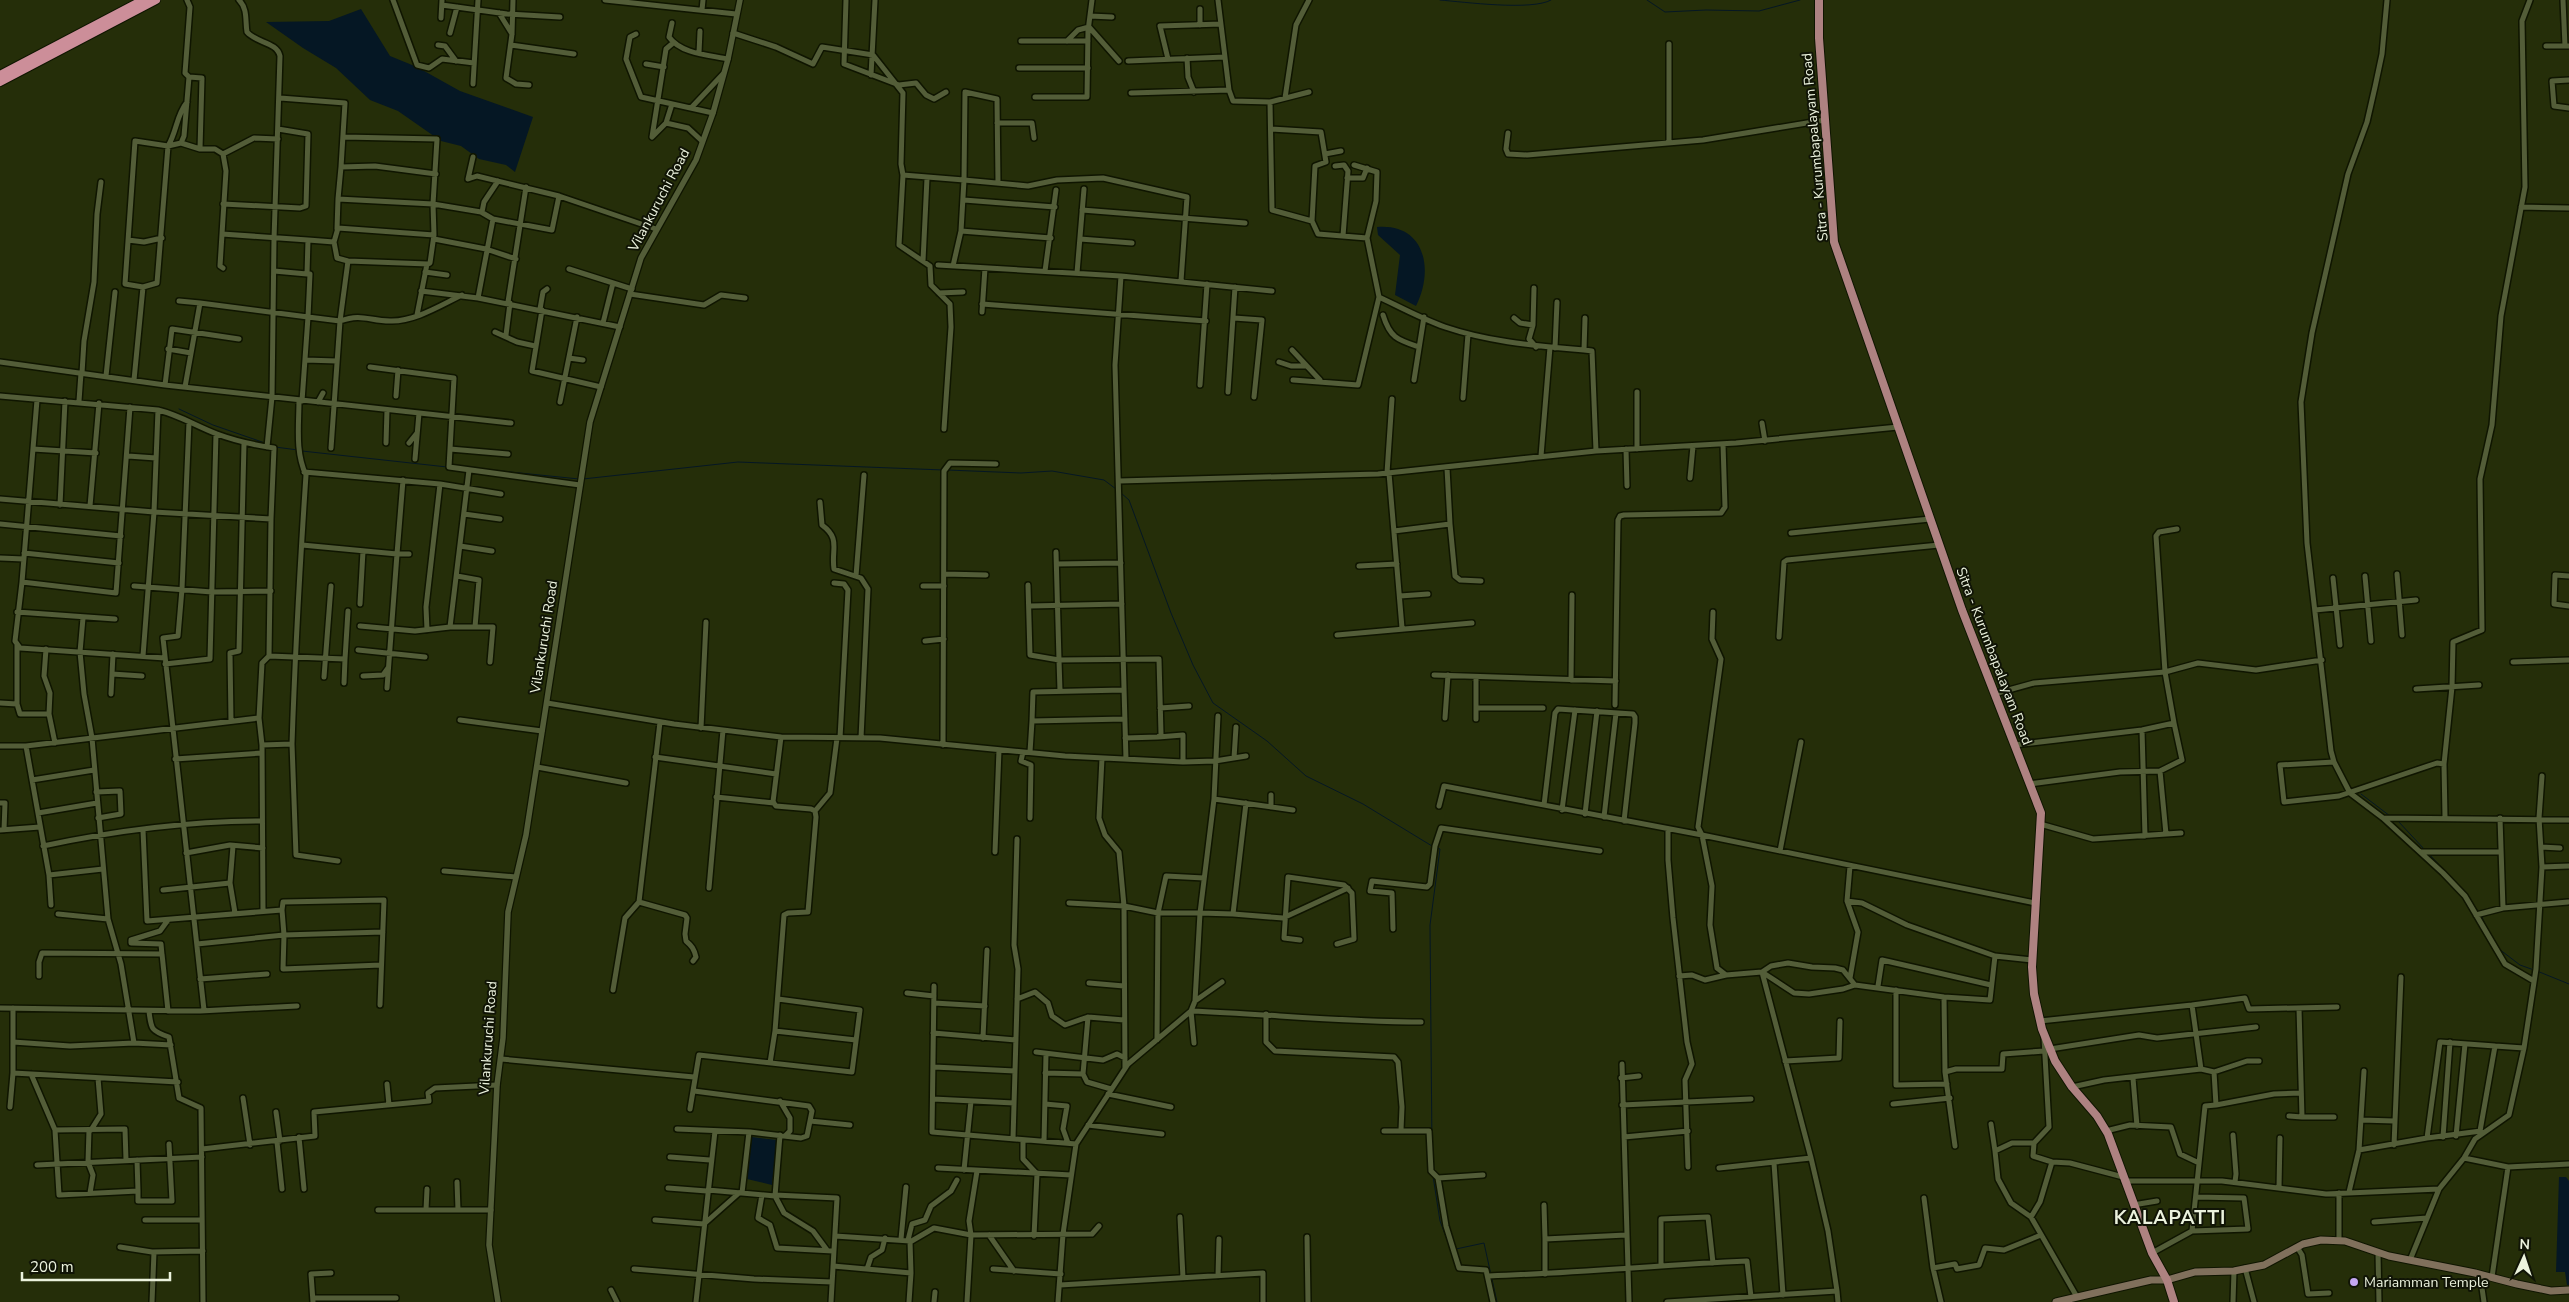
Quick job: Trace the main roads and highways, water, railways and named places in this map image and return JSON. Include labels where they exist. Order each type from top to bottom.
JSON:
[{"type":"highway","points":[[0,75],[143,0]]},
{"type":"highway","points":[[0,82],[156,0]]},
{"type":"main road","name":"Sitra - Kurumbapalayam Road","points":[[1819,0],[1819,38],[1834,242],[1939,545],[1994,694],[2041,813],[2032,960],[2034,994],[2047,1050],[2072,1087],[2097,1116],[2106,1131],[2152,1253],[2167,1280],[2174,1302]]},
{"type":"main road","points":[[2056,1302],[2068,1301],[2077,1297],[2151,1280],[2167,1280],[2195,1272],[2234,1270],[2264,1265],[2297,1247],[2321,1240],[2339,1241],[2378,1253],[2551,1291],[2569,1290]]},
{"type":"water","points":[[361,9],[390,56],[417,67],[460,91],[533,117],[515,172],[506,165],[479,159],[461,146],[441,141],[398,111],[370,100],[336,68],[266,22],[329,21]]},
{"type":"water","points":[[1377,227],[1393,228],[1406,233],[1416,241],[1422,252],[1424,278],[1422,292],[1416,306],[1395,295],[1400,255],[1378,235]]},
{"type":"water","points":[[752,1137],[777,1140],[772,1185],[747,1179]]},
{"type":"water","points":[[2559,1177],[2566,1177],[2569,1181],[2569,1285],[2567,1285],[2565,1272],[2556,1272]]},
{"type":"waterway","points":[[1440,0],[1514,5],[1529,5],[1551,0]]},
{"type":"waterway","points":[[1647,0],[1665,12],[1706,10],[1759,11],[1800,0]]},
{"type":"waterway","points":[[179,409],[213,425],[265,443]]},
{"type":"waterway","points":[[275,447],[298,450]]},
{"type":"waterway","points":[[302,451],[447,467]]},
{"type":"waterway","points":[[583,479],[738,462],[943,470]]},
{"type":"waterway","points":[[471,468],[579,479]]},
{"type":"waterway","points":[[947,470],[1021,473],[1052,471],[1104,480],[1116,489]]},
{"type":"waterway","points":[[1121,493],[1129,500],[1171,613],[1193,665],[1213,703],[1267,741],[1306,776],[1363,804],[1432,846]]},
{"type":"waterway","points":[[2361,794],[2390,816]]},
{"type":"waterway","points":[[2398,821],[2424,849]]},
{"type":"waterway","points":[[1432,1150],[1430,925],[1440,849],[1436,847]]},
{"type":"waterway","points":[[2429,854],[2462,889]]},
{"type":"waterway","points":[[2468,896],[2479,913]]},
{"type":"waterway","points":[[2482,917],[2487,929]]},
{"type":"waterway","points":[[2499,949],[2520,965],[2534,970]]},
{"type":"waterway","points":[[2537,971],[2569,984]]},
{"type":"waterway","points":[[1433,1176],[1440,1221],[1451,1250]]},
{"type":"waterway","points":[[1456,1249],[1484,1243],[1491,1275]]},
{"type":"waterway","points":[[1492,1279],[1497,1302]]},
{"type":"place","name":"Mariamman Temple","points":[[2354,1282]]},
{"type":"district","name":"KALAPATTI","points":[[2170,1218]]}]
